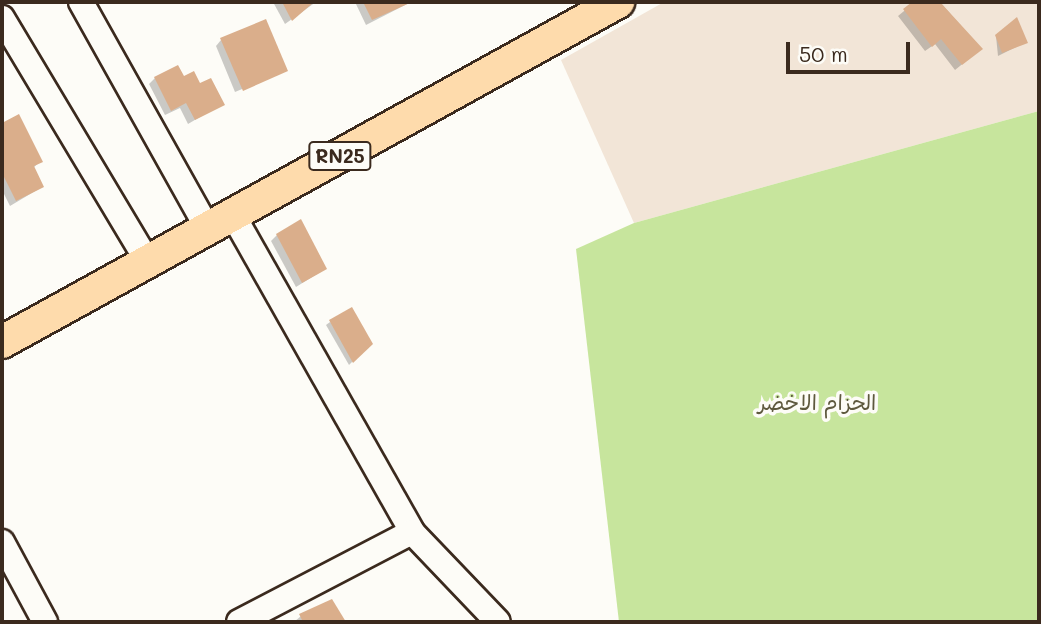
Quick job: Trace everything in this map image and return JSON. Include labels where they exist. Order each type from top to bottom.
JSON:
[{"type":"main road","name":"RN25","points":[[2,342],[590,2]]},
{"type":"main road","name":"RN25","points":[[2,321],[140,249],[214,220],[618,2]]},
{"type":"street","points":[[81,2],[214,220],[412,532],[498,622]]},
{"type":"street","points":[[2,18],[140,249]]},
{"type":"street","points":[[239,622],[412,532]]},
{"type":"street","points":[[2,542],[46,622]]},
{"type":"shaded area","points":[[664,2],[1039,2],[1039,111],[634,223],[561,60]]},
{"type":"green space","name":"الحزام الاخضر","points":[[1039,111],[1039,622],[619,622],[576,249],[634,223]]},
{"type":"building","points":[[282,2],[314,2],[292,21]]},
{"type":"building","points":[[363,2],[412,2],[372,20]]},
{"type":"building","points":[[912,2],[940,2],[983,49],[962,65],[941,39],[932,47],[903,9]]},
{"type":"building","points":[[1017,17],[1028,43],[1002,53],[995,35]]},
{"type":"building","points":[[266,19],[288,71],[243,91],[220,38]]},
{"type":"building","points":[[178,65],[184,76],[194,71],[200,83],[211,78],[225,105],[195,120],[186,103],[171,111],[154,77]]},
{"type":"building","points":[[19,114],[43,162],[34,166],[44,187],[16,201],[2,173],[2,123]]},
{"type":"building","points":[[301,219],[327,269],[302,283],[276,234]]},
{"type":"building","points":[[352,307],[373,344],[353,363],[329,320]]},
{"type":"building","points":[[332,599],[346,622],[303,622],[299,614]]}]
